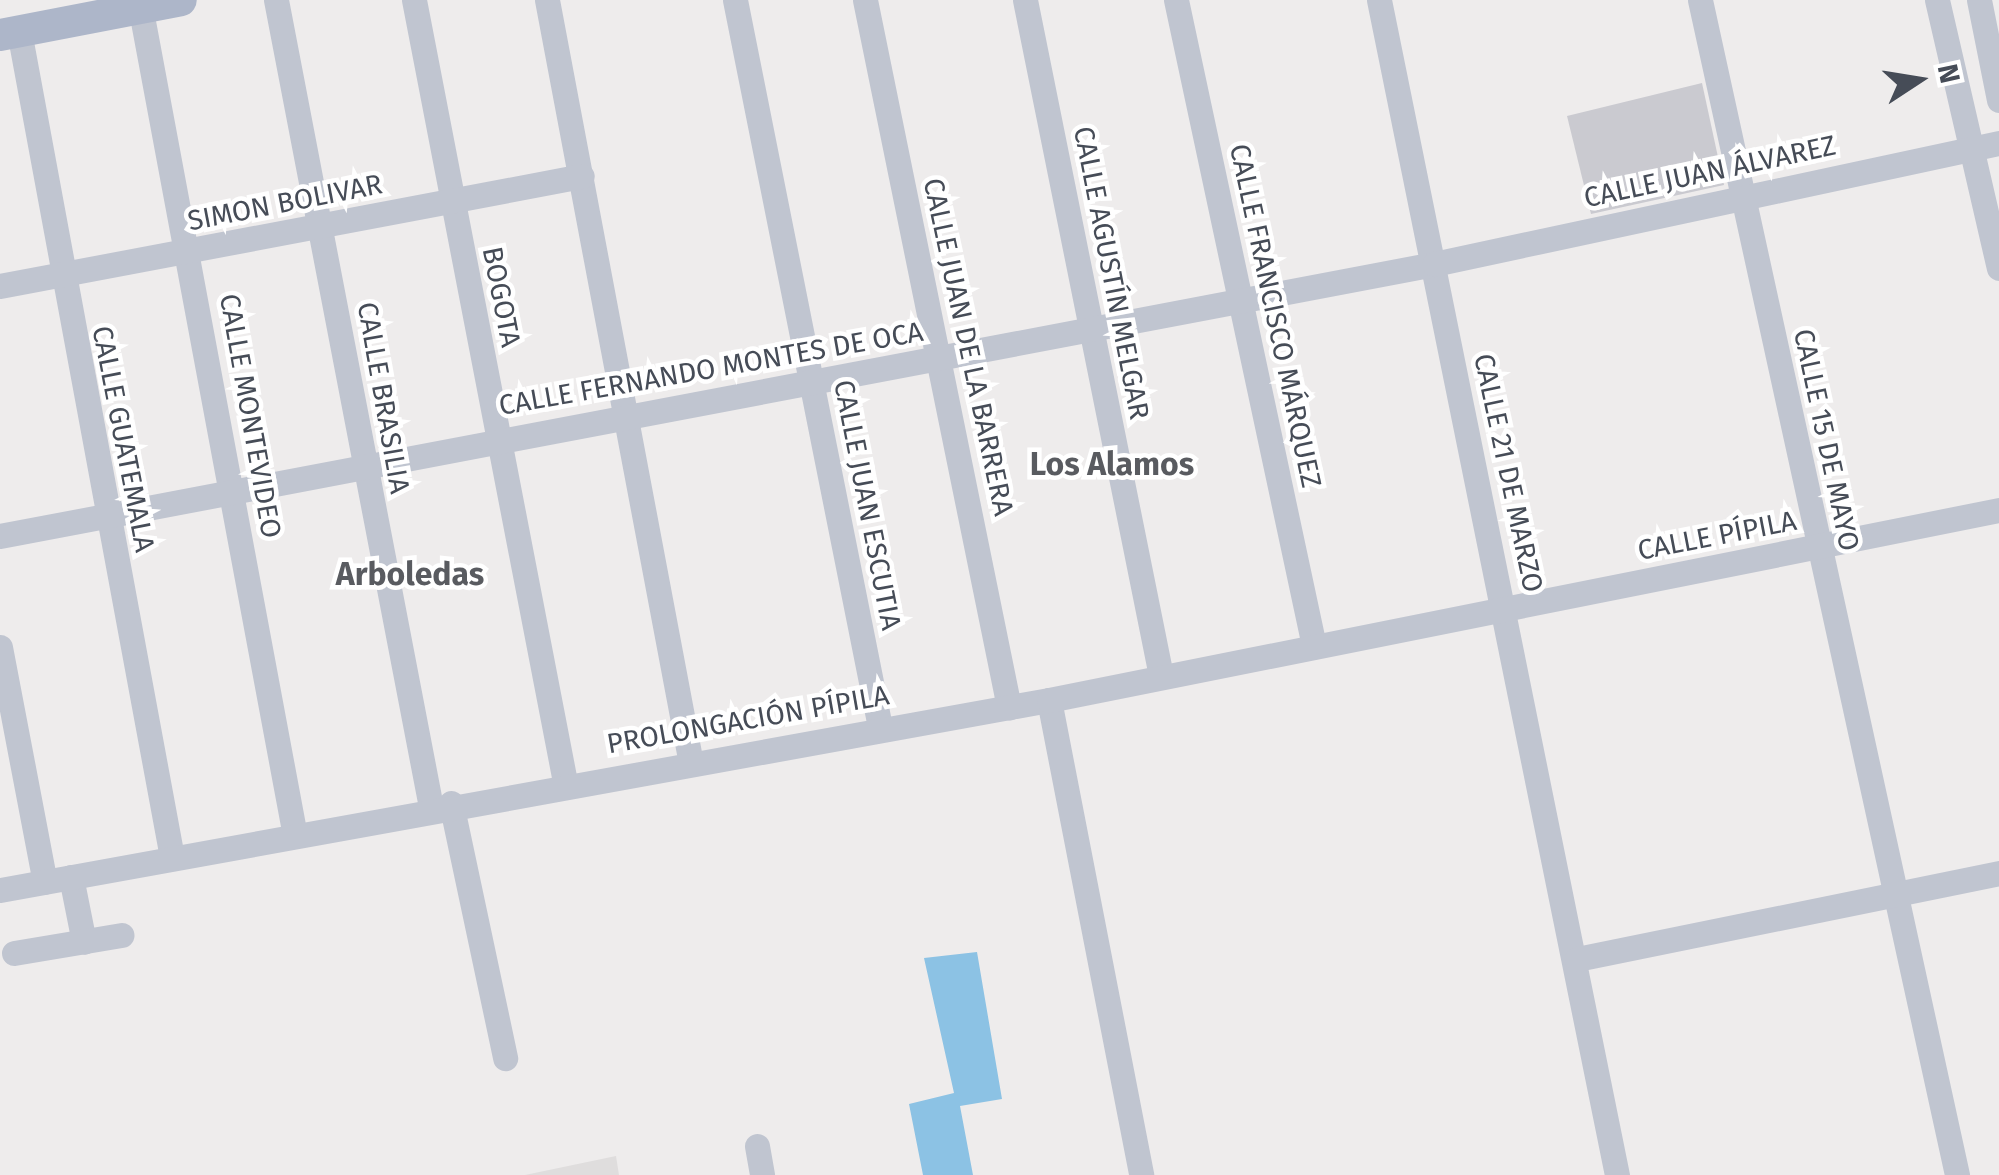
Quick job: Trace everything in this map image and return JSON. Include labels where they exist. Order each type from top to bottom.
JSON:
[{"type":"main road","points":[[10,33],[140,4],[180,0]]},
{"type":"street","name":"CALLE BRASILIA","points":[[276,0],[323,226],[363,462],[441,805],[505,1058]]},
{"type":"street","name":"BOGOTA","points":[[414,0],[565,782]]},
{"type":"street","points":[[547,0],[690,758]]},
{"type":"street","name":"CALLE JUAN ESCUTIA","points":[[735,0],[880,728]]},
{"type":"street","name":"CALLE JUAN DE LA BARRERA","points":[[865,0],[1010,707]]},
{"type":"street","name":"CALLE AGUSTÍN MELGAR","points":[[1025,0],[1161,676]]},
{"type":"street","name":"CALLE FRANCISCO MÁRQUEZ","points":[[1176,0],[1314,646]]},
{"type":"street","name":"CALLE 21 DE MARZO","points":[[1379,0],[1576,959],[1616,1175]]},
{"type":"street","name":"CALLE 15 DE MAYO","points":[[1700,0],[1958,1175]]},
{"type":"street","points":[[1938,0],[1999,268]]},
{"type":"street","points":[[1980,0],[1999,100]]},
{"type":"street","name":"CALLE MONTEVIDEO","points":[[140,4],[234,488],[295,836]]},
{"type":"street","name":"CALLE GUATEMALA","points":[[10,33],[61,276],[172,857]]},
{"type":"street","points":[[1950,57],[1990,49]]},
{"type":"street","name":"CALLE JUAN ÁLVAREZ","points":[[1434,264],[1742,194],[1999,143]]},
{"type":"street","name":"SIMON BOLIVAR","points":[[0,286],[190,254],[582,176]]},
{"type":"street","name":"CALLE FERNANDO MONTES DE OCA","points":[[0,536],[363,462],[1434,264]]},
{"type":"street","name":"CALLE PÍPILA","points":[[1505,608],[1999,510]]},
{"type":"street","name":"PROLONGACIÓN PÍPILA","points":[[0,890],[690,758],[1050,700],[1505,608]]},
{"type":"street","points":[[0,648],[44,882]]},
{"type":"street","points":[[1050,700],[1141,1175]]},
{"type":"street","points":[[1576,959],[1895,891],[1999,873]]},
{"type":"street","points":[[72,876],[84,942]]},
{"type":"street","points":[[14,953],[122,935]]},
{"type":"street","points":[[757,1146],[762,1175]]},
{"type":"shaded area","points":[[616,1156],[619,1175],[525,1175]]},
{"type":"water","points":[[977,952],[1002,1099],[960,1106],[973,1175],[923,1175],[909,1104],[954,1093],[924,958]]},
{"type":"building","points":[[1702,83],[1724,185],[1591,214],[1567,116]]},
{"type":"district","name":"Los Alamos","points":[[1112,464]]},
{"type":"district","name":"Arboledas","points":[[410,574]]}]
